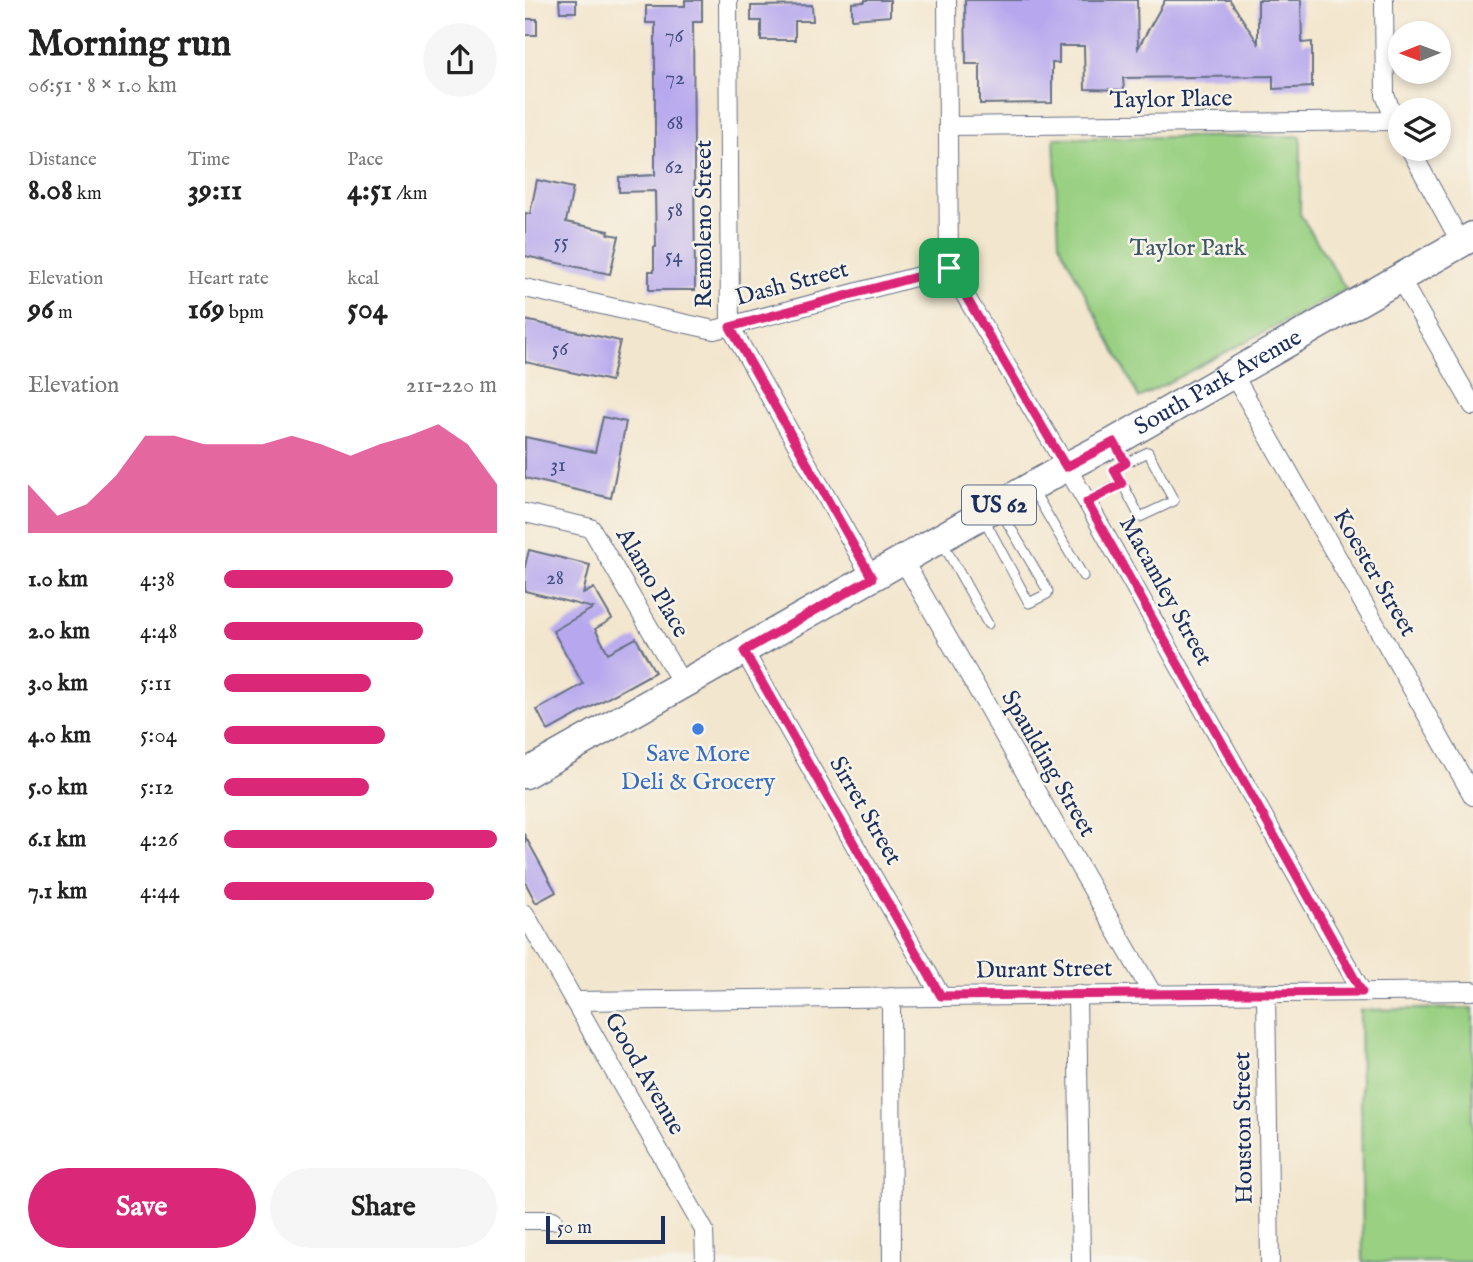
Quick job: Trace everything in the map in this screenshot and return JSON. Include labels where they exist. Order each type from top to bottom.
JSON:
[{"type":"main road","name":"South Park Avenue","points":[[525,774],[1066,467],[1131,446],[1233,374],[1467,239]]},
{"type":"street","name":"Remoleno Street","points":[[728,0],[730,327],[872,578]]},
{"type":"street","points":[[947,0],[949,268]]},
{"type":"street","points":[[1384,0],[1385,95],[1388,103]]},
{"type":"street","name":"Taylor Place","points":[[948,126],[1388,126]]},
{"type":"street","points":[[1417,161],[1467,239]]},
{"type":"street","name":"Dash Street","points":[[525,288],[714,330],[949,268]]},
{"type":"street","name":"Macamley Street","points":[[949,268],[1087,502],[1362,992]]},
{"type":"street","points":[[1400,279],[1473,406]]},
{"type":"street","name":"Koester Street","points":[[1233,374],[1473,796]]},
{"type":"street","name":"Alamo Place","points":[[525,513],[591,528],[683,685]]},
{"type":"street","name":"Spaulding Street","points":[[903,560],[1152,993]]},
{"type":"street","name":"Sirret Street","points":[[744,651],[941,996]]},
{"type":"street","name":"Good Avenue","points":[[527,924],[574,1000],[704,1230],[705,1262]]},
{"type":"street","name":"Durant Street","points":[[574,1000],[1473,991]]},
{"type":"street","name":"Houston Street","points":[[1266,993],[1270,1262]]},
{"type":"street","points":[[1077,994],[1081,1262]]},
{"type":"street","points":[[891,997],[892,1262]]},
{"type":"street","points":[[525,1220],[553,1220]]},
{"type":"lane","points":[[1131,446],[1174,501],[1140,517],[1122,484],[1114,470],[1131,446]]},
{"type":"lane","points":[[1087,502],[1122,484]]},
{"type":"lane","points":[[1031,487],[1083,576]]},
{"type":"lane","points":[[990,510],[1048,591],[1047,594],[1029,603],[990,510]]},
{"type":"lane","points":[[940,539],[988,624]]},
{"type":"green space","name":"Taylor Park","points":[[1301,136],[1300,214],[1346,289],[1139,398],[1059,243],[1054,138]]},
{"type":"green space","points":[[1473,1008],[1473,1262],[1363,1262],[1360,1010]]},
{"type":"building","points":[[559,0],[576,0],[576,12],[560,12]]},
{"type":"building","points":[[685,0],[702,0],[702,22],[693,22],[695,290],[649,290],[649,271],[654,271],[656,247],[655,191],[619,192],[619,177],[655,175],[655,23],[646,23],[646,6],[685,6]]},
{"type":"building","points":[[890,0],[890,16],[852,19],[852,3]]},
{"type":"building","points":[[965,0],[1137,0],[1138,48],[1165,0],[1230,0],[1258,43],[1258,0],[1301,0],[1302,43],[1312,42],[1312,87],[1273,89],[1273,76],[1123,78],[1124,90],[1085,89],[1084,46],[1059,46],[1059,63],[1052,63],[1052,103],[980,104],[980,64],[966,64]]},
{"type":"building","points":[[812,5],[813,21],[795,21],[795,40],[761,40],[761,21],[751,21],[751,6]]},
{"type":"building","points":[[525,19],[537,19],[537,35],[525,35]]},
{"type":"building","points":[[537,180],[573,188],[566,222],[609,231],[608,234],[619,236],[610,274],[525,256],[525,213],[530,214]]},
{"type":"building","points":[[525,320],[620,341],[611,381],[525,362]]},
{"type":"building","points":[[603,417],[626,422],[611,498],[525,478],[525,437],[595,452]]},
{"type":"building","points":[[529,550],[590,565],[583,594],[594,588],[612,619],[595,629],[608,653],[636,638],[655,672],[548,731],[537,710],[583,684],[553,631],[593,608],[525,591],[525,566]]},
{"type":"building","points":[[525,836],[556,892],[536,903],[525,882]]},
{"type":"place","name":"Save More Deli & Grocery","points":[[698,729]]},
{"type":"route","points":[[949,268],[1066,467],[1114,442],[1126,463],[1114,470],[1122,484],[1087,502],[1362,992],[941,996],[744,651],[872,578],[730,327],[933,270],[949,268]]}]
